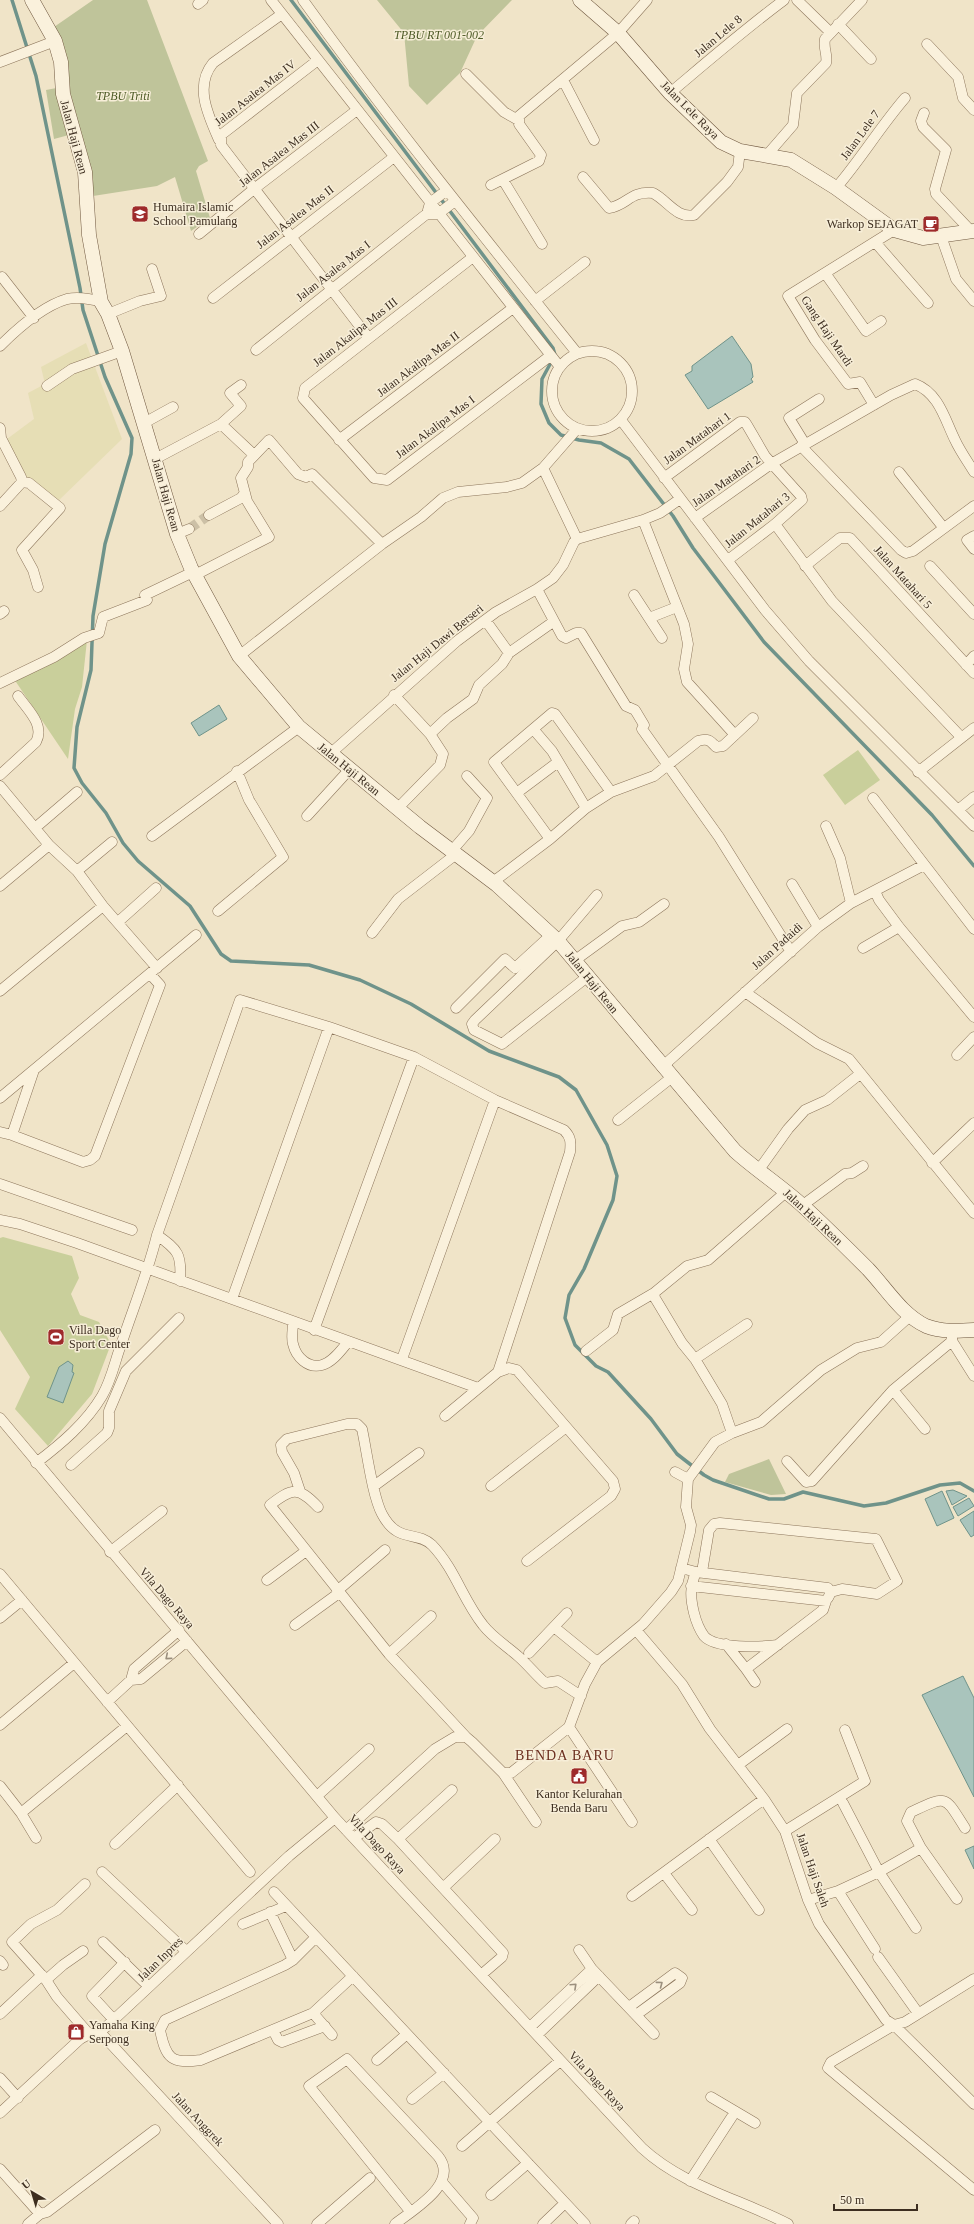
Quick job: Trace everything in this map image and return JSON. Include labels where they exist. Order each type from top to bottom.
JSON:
[{"type":"street","name":"Jalan Haji Rean","points":[[32,0],[55,41],[61,62],[63,94],[85,172],[89,235],[100,305],[122,352],[156,459],[183,531],[194,574],[239,656],[299,727],[349,770],[455,854],[493,882],[555,938],[714,1128],[758,1172],[787,1191],[803,1206],[868,1269],[910,1316],[926,1326],[952,1336],[974,1330]]},
{"type":"street","points":[[271,0],[560,367]]},
{"type":"street","points":[[303,0],[336,46],[447,190],[577,353]]},
{"type":"street","name":"Jalan Lele Raya","points":[[580,0],[618,32],[670,93],[712,135],[740,151],[791,160],[836,188],[894,230],[923,238],[972,231]]},
{"type":"street","points":[[518,120],[520,116],[618,32],[647,0]]},
{"type":"street","name":"Jalan Lele 8","points":[[670,93],[725,48],[739,33],[784,0]]},
{"type":"street","points":[[797,0],[830,32]]},
{"type":"street","points":[[767,155],[793,125],[797,93],[826,63],[827,58],[824,45],[825,40],[830,32],[862,0]]},
{"type":"street","points":[[219,140],[207,111],[203,77],[206,70],[213,63],[282,14]]},
{"type":"street","points":[[838,24],[871,59]]},
{"type":"street","points":[[0,62],[55,41]]},
{"type":"street","points":[[927,44],[958,77],[963,98],[974,110]]},
{"type":"street","name":"Jalan Asalea Mas IV","points":[[318,60],[221,135],[219,140],[221,145],[254,189],[332,288],[368,337]]},
{"type":"street","points":[[466,74],[504,112],[518,120],[541,155],[538,161],[491,185]]},
{"type":"street","points":[[563,80],[594,140]]},
{"type":"street","name":"Jalan Lele 7","points":[[836,188],[867,151],[887,120],[905,98]]},
{"type":"street","name":"Jalan Asalea Mas III","points":[[199,234],[254,189],[357,110]]},
{"type":"street","points":[[924,113],[921,122],[923,127],[946,150],[935,189],[936,194],[972,231]]},
{"type":"street","points":[[583,177],[609,208],[615,208],[636,194],[653,193],[681,215],[688,216],[694,215],[727,182],[738,167],[740,151]]},
{"type":"street","name":"Jalan Asalea Mas II","points":[[213,298],[394,157]]},
{"type":"street","points":[[503,180],[542,244]]},
{"type":"street","points":[[447,190],[430,203],[427,214],[438,214],[455,200]]},
{"type":"street","name":"Jalan Asalea Mas I","points":[[256,350],[332,288],[427,214]]},
{"type":"street","name":"Gang Haji Mardi","points":[[874,405],[860,382],[848,384],[816,340],[788,296],[894,230]]},
{"type":"street","points":[[941,236],[956,279],[974,301]]},
{"type":"street","points":[[875,242],[928,303]]},
{"type":"street","name":"Jalan Akalipa Mas III","points":[[339,440],[303,398],[305,388],[368,337],[473,257]]},
{"type":"street","points":[[535,301],[585,262]]},
{"type":"street","points":[[0,346],[34,318],[67,299],[77,299],[100,305],[140,301],[161,296],[152,269]]},
{"type":"street","points":[[824,273],[866,331],[881,321]]},
{"type":"street","points":[[2,277],[34,318]]},
{"type":"street","name":"Jalan Akalipa Mas II","points":[[339,440],[513,308]]},
{"type":"street","points":[[239,656],[382,544],[421,517],[442,498],[458,492],[516,485],[543,468],[573,434],[592,432],[608,428],[621,420],[630,407],[633,391],[630,376],[626,369],[621,362],[608,353],[593,350],[577,353],[560,367],[553,380],[552,395],[556,409],[573,434]]},
{"type":"street","points":[[47,386],[72,369],[122,352]]},
{"type":"street","name":"Jalan Akalipa Mas I","points":[[339,440],[374,478],[387,480],[550,356]]},
{"type":"street","name":"Jalan Matahari 2","points":[[695,518],[771,464],[891,395],[915,384],[920,386],[933,397],[941,408],[955,441],[974,472]]},
{"type":"street","points":[[156,459],[221,424],[240,406],[230,393],[240,385]]},
{"type":"street","points":[[819,399],[790,418],[803,445],[901,550],[906,553],[913,551],[974,506]]},
{"type":"street","points":[[144,423],[173,406]]},
{"type":"street","points":[[621,420],[765,610],[809,661],[918,772],[974,826]]},
{"type":"street","name":"Jalan Matahari 1","points":[[664,478],[740,422],[745,422],[771,464]]},
{"type":"street","points":[[221,424],[254,455]]},
{"type":"street","points":[[0,435],[21,477],[22,482]]},
{"type":"street","points":[[209,515],[241,498],[245,489],[241,478],[248,467],[248,462],[269,440],[298,474],[306,477],[312,474],[382,544]]},
{"type":"street","name":"Jalan Matahari 3","points":[[728,560],[775,524],[802,500],[801,496],[771,464]]},
{"type":"street","points":[[543,468],[577,539],[643,520],[660,513],[680,498]]},
{"type":"street","points":[[900,472],[943,528]]},
{"type":"street","points":[[0,506],[22,482]]},
{"type":"street","points":[[22,482],[29,483],[60,508],[22,550],[33,570],[38,587]]},
{"type":"street","points":[[0,683],[60,653],[88,636],[99,633],[103,617],[147,600],[145,594],[194,574],[269,537],[244,494]]},
{"type":"street","points":[[643,520],[684,624],[688,644],[684,669],[687,682],[735,735]]},
{"type":"street","points":[[775,524],[832,601],[961,737]]},
{"type":"street","points":[[974,536],[967,540],[974,549]]},
{"type":"street","name":"Jalan Matahari 5","points":[[805,566],[840,538],[850,538],[974,673]]},
{"type":"street","name":"Jalan Haji Dawi Berseri","points":[[330,754],[440,655],[496,612],[538,589],[558,572],[577,539]]},
{"type":"street","points":[[930,566],[974,614]]},
{"type":"street","points":[[538,589],[553,622],[564,637],[576,632],[581,633],[626,706],[635,710],[644,724],[642,729],[719,837],[791,952]]},
{"type":"street","points":[[634,595],[662,638]]},
{"type":"street","points":[[649,618],[677,607]]},
{"type":"street","points":[[486,621],[509,653]]},
{"type":"street","points":[[430,734],[447,718],[473,699],[480,685],[502,664],[509,653],[553,622]]},
{"type":"street","points":[[966,665],[974,656]]},
{"type":"street","points":[[394,695],[430,734],[443,754],[442,761],[398,808]]},
{"type":"street","points":[[1,772],[36,742],[38,737],[38,724],[18,696]]},
{"type":"street","points":[[550,839],[518,792],[494,762],[553,713],[610,792]]},
{"type":"street","points":[[493,882],[550,839],[586,808],[610,792],[654,776],[667,764],[698,741],[705,739],[711,740],[716,747],[723,746],[753,718]]},
{"type":"street","points":[[152,836],[237,771],[299,727]]},
{"type":"street","points":[[918,772],[974,728]]},
{"type":"street","points":[[534,730],[552,751],[586,808]]},
{"type":"street","points":[[518,792],[558,762]]},
{"type":"street","points":[[307,816],[349,770]]},
{"type":"street","points":[[218,911],[283,857],[250,800],[237,771]]},
{"type":"street","points":[[372,933],[398,899],[455,854],[456,846],[469,831],[474,820],[487,802],[487,798],[467,776]]},
{"type":"street","points":[[0,786],[49,844],[77,871],[103,906],[118,922],[154,971],[160,985],[95,1156],[90,1160],[83,1162],[12,1135],[0,1132]]},
{"type":"street","points":[[35,828],[77,792]]},
{"type":"street","points":[[958,810],[974,797]]},
{"type":"street","points":[[873,798],[974,927]]},
{"type":"street","points":[[826,826],[840,858],[851,903]]},
{"type":"street","points":[[77,871],[112,842]]},
{"type":"street","points":[[0,886],[49,844]]},
{"type":"street","name":"Jalan Padaidi","points":[[662,1067],[818,927],[851,903],[924,865]]},
{"type":"street","points":[[792,884],[818,927]]},
{"type":"street","points":[[118,922],[156,888]]},
{"type":"street","points":[[875,891],[879,900],[899,927],[974,1017]]},
{"type":"street","points":[[587,977],[502,1044],[474,1030],[472,1024],[475,1020],[597,895]]},
{"type":"street","points":[[574,961],[622,926],[639,922],[664,904]]},
{"type":"street","points":[[0,991],[103,906]]},
{"type":"street","points":[[863,948],[899,927]]},
{"type":"street","points":[[0,1098],[196,935]]},
{"type":"street","points":[[456,1008],[505,959],[515,968],[555,938]]},
{"type":"street","points":[[745,992],[817,1043],[849,1059],[932,1164],[974,1213]]},
{"type":"street","points":[[36,1463],[58,1446],[84,1419],[102,1396],[115,1365],[121,1343],[148,1270],[157,1235],[240,1000],[329,1027],[414,1057],[495,1100],[564,1130],[571,1142],[570,1152],[498,1372]]},
{"type":"street","points":[[232,1299],[329,1027]]},
{"type":"street","points":[[957,1055],[974,1037]]},
{"type":"street","points":[[314,1330],[414,1057]]},
{"type":"street","points":[[12,1135],[34,1069]]},
{"type":"street","points":[[758,1172],[788,1129],[805,1110],[827,1100],[860,1074]]},
{"type":"street","points":[[618,1120],[671,1078]]},
{"type":"street","points":[[402,1359],[495,1100]]},
{"type":"street","points":[[932,1164],[974,1123]]},
{"type":"street","points":[[803,1206],[845,1174],[852,1173],[863,1166]]},
{"type":"street","points":[[0,1184],[132,1230]]},
{"type":"street","points":[[586,1350],[613,1330],[618,1314],[654,1293],[687,1266],[708,1260],[787,1191]]},
{"type":"street","points":[[0,1220],[20,1224],[232,1299],[314,1330],[402,1359],[478,1388]]},
{"type":"street","points":[[157,1235],[172,1245],[177,1251],[181,1260],[180,1281]]},
{"type":"street","points":[[654,1293],[655,1298],[682,1343],[695,1359],[722,1404],[732,1433]]},
{"type":"street","points":[[503,1773],[511,1773],[569,1727],[581,1696],[597,1662],[636,1630],[662,1605],[671,1592],[678,1581],[691,1525],[686,1507],[693,1472],[715,1442],[766,1418],[821,1370],[857,1348],[881,1342],[910,1316]]},
{"type":"street","points":[[71,1465],[107,1433],[109,1428],[109,1411],[126,1371],[179,1318]]},
{"type":"street","points":[[293,1322],[292,1344],[298,1357],[308,1364],[322,1365],[333,1358],[348,1342]]},
{"type":"street","points":[[695,1359],[747,1324]]},
{"type":"street","points":[[787,1461],[806,1482],[812,1481],[893,1390],[952,1336],[974,1376]]},
{"type":"street","points":[[115,1365],[126,1371]]},
{"type":"street","points":[[445,1416],[498,1372],[509,1368],[517,1370],[565,1428],[613,1481],[615,1489],[611,1496],[527,1561]]},
{"type":"street","points":[[893,1390],[926,1429]]},
{"type":"street","name":"Vila Dago Raya","points":[[0,1418],[110,1552],[179,1630],[335,1818],[560,2061],[654,2159],[690,2181],[743,2202],[788,2224]]},
{"type":"street","points":[[318,1507],[300,1491],[294,1473],[282,1452],[281,1445],[286,1439],[347,1424],[357,1424],[362,1429],[376,1502],[387,1522],[405,1536],[424,1539],[432,1546],[457,1579],[473,1611],[484,1626],[522,1659],[545,1683],[558,1681],[581,1696]]},
{"type":"street","points":[[491,1486],[565,1428]]},
{"type":"street","points":[[374,1486],[419,1453]]},
{"type":"street","points":[[675,1472],[693,1472]]},
{"type":"street","points":[[300,1491],[294,1490],[283,1495],[270,1506],[389,1654],[466,1737],[503,1773],[536,1822]]},
{"type":"street","points":[[110,1552],[162,1511]]},
{"type":"street","points":[[691,1586],[829,1597],[842,1589],[877,1594],[897,1581],[876,1539],[720,1523],[714,1524],[709,1530],[699,1572],[691,1586],[690,1598],[697,1624],[704,1636],[710,1641],[726,1644],[778,1645]]},
{"type":"street","points":[[295,1625],[338,1592],[385,1550]]},
{"type":"street","points":[[268,1580],[306,1551]]},
{"type":"street","points":[[681,1568],[699,1572],[828,1588],[829,1597],[823,1610],[746,1669]]},
{"type":"street","points":[[0,1574],[250,1872]]},
{"type":"street","points":[[0,1618],[22,1600]]},
{"type":"street","points":[[529,1653],[567,1613]]},
{"type":"street","points":[[389,1654],[431,1616]]},
{"type":"street","points":[[554,1627],[597,1662]]},
{"type":"street","points":[[106,1702],[131,1680],[134,1669],[179,1630]]},
{"type":"street","name":"Jalan Haji Saleh","points":[[636,1630],[682,1684],[710,1729],[764,1799],[786,1831],[808,1900],[819,1924],[844,1962],[886,2020],[894,2025],[974,2104]]},
{"type":"street","points":[[131,1680],[142,1679],[187,1641]]},
{"type":"street","points":[[726,1644],[755,1682]]},
{"type":"street","points":[[0,1726],[74,1663]]},
{"type":"street","points":[[21,1812],[127,1726]]},
{"type":"street","points":[[569,1727],[632,1822]]},
{"type":"street","points":[[738,1765],[787,1729]]},
{"type":"street","points":[[786,1831],[865,1781],[845,1730]]},
{"type":"street","points":[[346,1830],[435,1749],[455,1737],[466,1737]]},
{"type":"street","points":[[317,1796],[369,1749]]},
{"type":"street","points":[[0,1786],[21,1812],[36,1838]]},
{"type":"street","points":[[115,1844],[178,1786]]},
{"type":"street","points":[[398,1839],[452,1790]]},
{"type":"street","points":[[632,1896],[764,1799]]},
{"type":"street","points":[[957,1899],[921,1848],[907,1822],[908,1815],[911,1812],[938,1800],[949,1803],[965,1828]]},
{"type":"street","points":[[843,1803],[879,1872],[916,1928]]},
{"type":"street","name":"Jalan Inpres","points":[[0,2113],[18,2098],[69,2049],[114,2020],[186,1951],[290,1856],[335,1818]]},
{"type":"street","points":[[354,1838],[376,1822],[382,1824],[398,1839],[503,1953],[502,1957],[481,1975]]},
{"type":"street","points":[[443,1888],[495,1839]]},
{"type":"street","points":[[708,1839],[759,1910]]},
{"type":"street","points":[[808,1900],[838,1890],[879,1872],[921,1848]]},
{"type":"street","points":[[102,1872],[186,1951]]},
{"type":"street","points":[[664,1873],[692,1910]]},
{"type":"street","name":"Jalan Anggrek","points":[[86,1884],[57,1910],[31,1924],[12,1942],[44,1977],[56,1996],[94,2032],[278,2224]]},
{"type":"street","points":[[838,1890],[876,1954],[918,2013]]},
{"type":"street","points":[[274,1892],[585,2224]]},
{"type":"street","points":[[243,1924],[286,1906]]},
{"type":"street","points":[[270,1912],[293,1960]]},
{"type":"street","points":[[316,1937],[293,1960],[268,1973],[179,2012],[165,2020],[160,2030],[167,2055],[174,2060],[201,2060],[313,2013],[352,1976]]},
{"type":"street","points":[[103,1942],[144,1982]]},
{"type":"street","points":[[579,1950],[596,1973],[654,2034]]},
{"type":"street","points":[[0,2014],[44,1977],[83,1952]]},
{"type":"street","points":[[114,2020],[92,1996],[125,1962]]},
{"type":"street","points":[[530,2027],[596,1973]]},
{"type":"street","points":[[537,2035],[596,1973]]},
{"type":"street","points":[[629,2007],[674,1973],[682,1978],[680,1983],[636,2015]]},
{"type":"street","points":[[974,1979],[905,2022],[894,2025],[830,2062],[828,2068],[974,2190]]},
{"type":"street","points":[[313,2013],[332,2035]]},
{"type":"street","points":[[273,2030],[278,2040],[282,2042],[325,2026]]},
{"type":"street","points":[[377,2060],[407,2034]]},
{"type":"street","points":[[395,2224],[439,2187],[446,2172],[443,2162],[347,2059],[309,2086],[410,2211]]},
{"type":"street","points":[[462,2146],[560,2061]]},
{"type":"street","points":[[412,2099],[444,2073]]},
{"type":"street","points":[[0,2078],[18,2098]]},
{"type":"street","points":[[711,2096],[755,2124]]},
{"type":"street","points":[[690,2181],[735,2112]]},
{"type":"street","points":[[28,2224],[40,2214],[47,2212],[155,2130]]},
{"type":"street","points":[[491,2195],[528,2163]]},
{"type":"street","points":[[0,2169],[40,2214]]},
{"type":"street","points":[[316,2224],[370,2178]]},
{"type":"street","points":[[442,2182],[473,2218],[470,2224]]},
{"type":"street","points":[[543,2224],[565,2203]]},
{"type":"shaded area","points":[[86,343],[122,439],[56,503],[27,484],[7,439],[34,419],[28,393],[45,384],[41,367]]},
{"type":"green space","name":"TPBU Triti","points":[[93,0],[147,0],[208,161],[199,166],[196,171],[210,218],[191,231],[175,177],[157,186],[93,196],[80,132],[54,139],[46,90],[67,86],[54,27]]},
{"type":"green space","name":"TPBU RT 001-002","points":[[377,0],[512,0],[477,36],[460,73],[427,105],[409,86],[404,33]]},
{"type":"green space","points":[[87,640],[82,687],[75,709],[68,759],[14,679]]},
{"type":"green space","points":[[858,750],[880,780],[845,805],[823,775]]},
{"type":"green space","name":"Villa Dago Sport Center","points":[[3,1237],[72,1256],[79,1278],[71,1294],[80,1315],[99,1322],[111,1344],[92,1394],[48,1446],[15,1409],[30,1377],[0,1330],[0,1238]]},
{"type":"green space","points":[[769,1459],[786,1494],[771,1495],[725,1482],[729,1474]]},
{"type":"water","points":[[732,336],[751,364],[753,377],[751,379],[753,382],[708,409],[685,375],[692,371],[692,366]]},
{"type":"water","points":[[219,705],[227,719],[199,736],[191,723]]},
{"type":"water","points":[[68,1361],[73,1365],[72,1372],[74,1373],[63,1403],[47,1397],[59,1367]]},
{"type":"water","points":[[953,1490],[967,1496],[952,1505],[946,1491]]},
{"type":"water","points":[[942,1491],[954,1518],[937,1526],[925,1499]]},
{"type":"water","points":[[969,1498],[974,1506],[958,1516],[953,1507]]},
{"type":"water","points":[[974,1511],[974,1535],[971,1537],[960,1520]]},
{"type":"water","points":[[963,1676],[974,1698],[974,1797],[922,1695]]},
{"type":"water","points":[[974,1846],[974,1869],[965,1850]]},
{"type":"waterway","points":[[12,0],[36,76],[80,288],[83,310],[105,377],[132,438],[131,454],[105,544],[93,616],[91,670],[77,727],[74,768],[82,783],[106,813],[123,843],[138,861],[190,906],[221,954],[231,961],[309,965],[360,980],[411,1004],[489,1051],[559,1077],[576,1090],[607,1145],[617,1176],[613,1200],[584,1269],[569,1295],[565,1318],[575,1345],[596,1366],[608,1372],[651,1419],[677,1454],[704,1475],[713,1480],[769,1499],[784,1499],[803,1492],[864,1506],[886,1503],[940,1485],[960,1483],[974,1491]]},
{"type":"waterway","points":[[291,0],[553,348],[555,355],[542,379],[541,404],[549,423],[561,435],[579,440],[601,443],[629,459],[673,516],[693,548],[764,642],[932,815],[974,866]]},
{"type":"tunnel","points":[[189,529],[209,515]]},
{"type":"place","name":"Humaira Islamic School Pamulang","points":[[140,214]]},
{"type":"place","name":"Warkop SEJAGAT","points":[[931,224]]},
{"type":"place","name":"Villa Dago Sport Center","points":[[56,1337]]},
{"type":"place","name":"Kantor Kelurahan Benda Baru","points":[[579,1776]]},
{"type":"place","name":"Yamaha King Serpong","points":[[76,2032]]},
{"type":"district","name":"BENDA BARU","points":[[565,1755]]}]
